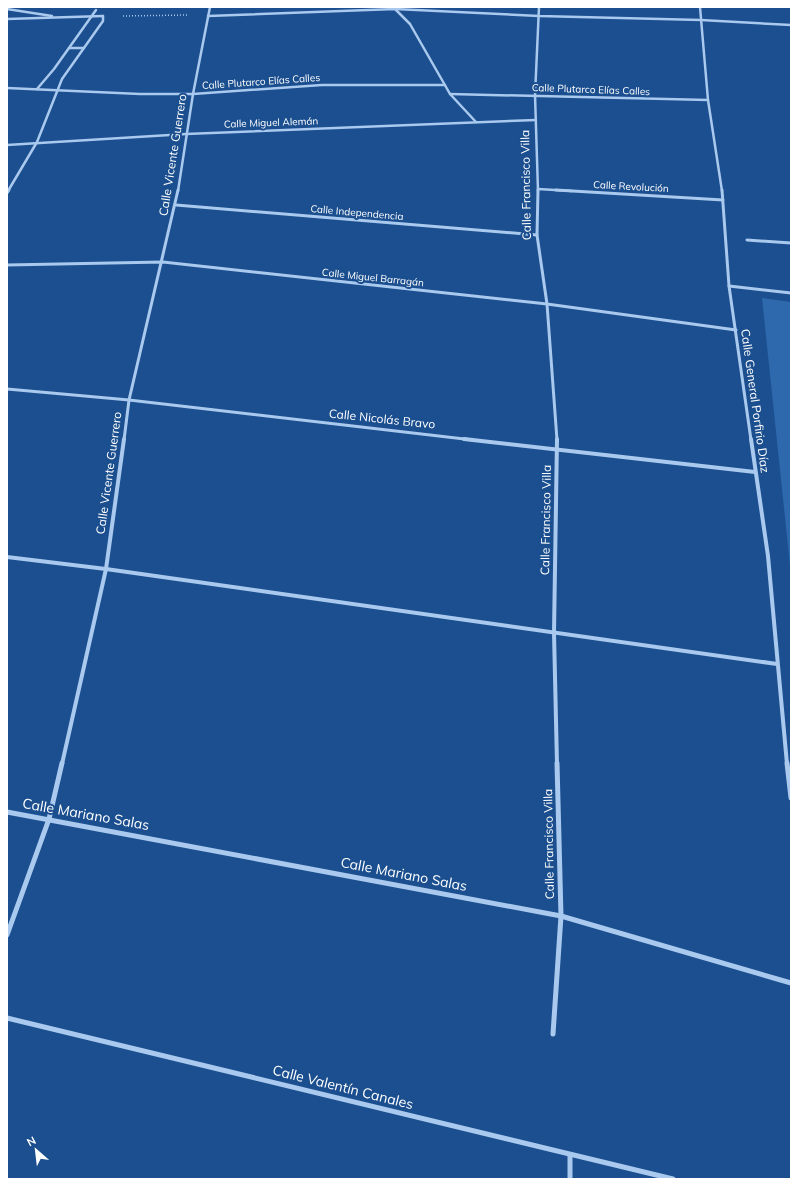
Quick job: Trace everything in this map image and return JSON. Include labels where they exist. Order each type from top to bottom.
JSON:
[{"type":"street","name":"Calle Vicente Guerrero","points":[[7,935],[49,819],[106,569],[129,400],[176,205],[186,134],[210,7]]},
{"type":"street","name":"Calle Francisco Villa","points":[[539,7],[535,95],[538,189],[537,235],[547,304],[558,449],[554,633],[561,916],[553,1034]]},
{"type":"street","name":"Calle General Porfirio Díaz","points":[[700,7],[708,100],[723,200],[729,286],[768,556],[777,664],[791,798]]},
{"type":"street","points":[[7,193],[37,142],[62,79],[103,21],[103,16],[96,8],[46,80],[37,90]]},
{"type":"street","points":[[394,8],[410,24],[450,94],[476,122]]},
{"type":"street","points":[[208,16],[394,8],[539,16],[702,20],[791,25]]},
{"type":"street","points":[[7,9],[61,18]]},
{"type":"street","points":[[7,19],[103,16]]},
{"type":"street","points":[[69,48],[84,48]]},
{"type":"street","name":"Calle Plutarco Elías Calles","points":[[7,88],[140,94],[193,94],[322,86],[445,85]]},
{"type":"street","name":"Calle Plutarco Elías Calles","points":[[450,94],[708,100]]},
{"type":"street","name":"Calle Miguel Alemán","points":[[7,144],[186,134],[536,120]]},
{"type":"street","name":"Calle Revolución","points":[[538,189],[723,200]]},
{"type":"street","name":"Calle Independencia","points":[[176,205],[537,235]]},
{"type":"street","points":[[747,240],[791,244]]},
{"type":"street","name":"Calle Miguel Barragán","points":[[7,265],[163,262],[547,304],[736,330]]},
{"type":"street","points":[[729,286],[791,293]]},
{"type":"street","name":"Calle Nicolás Bravo","points":[[7,388],[129,400],[755,472]]},
{"type":"street","points":[[7,557],[106,569],[777,664]]},
{"type":"street","name":"Calle Mariano Salas","points":[[7,812],[561,916],[791,984]]},
{"type":"street","name":"Calle Valentín Canales","points":[[7,1018],[673,1179]]},
{"type":"street","points":[[570,1155],[570,1179]]},
{"type":"path","points":[[103,16],[208,16]]},
{"type":"shaded area","points":[[762,298],[791,302],[791,575]]}]
